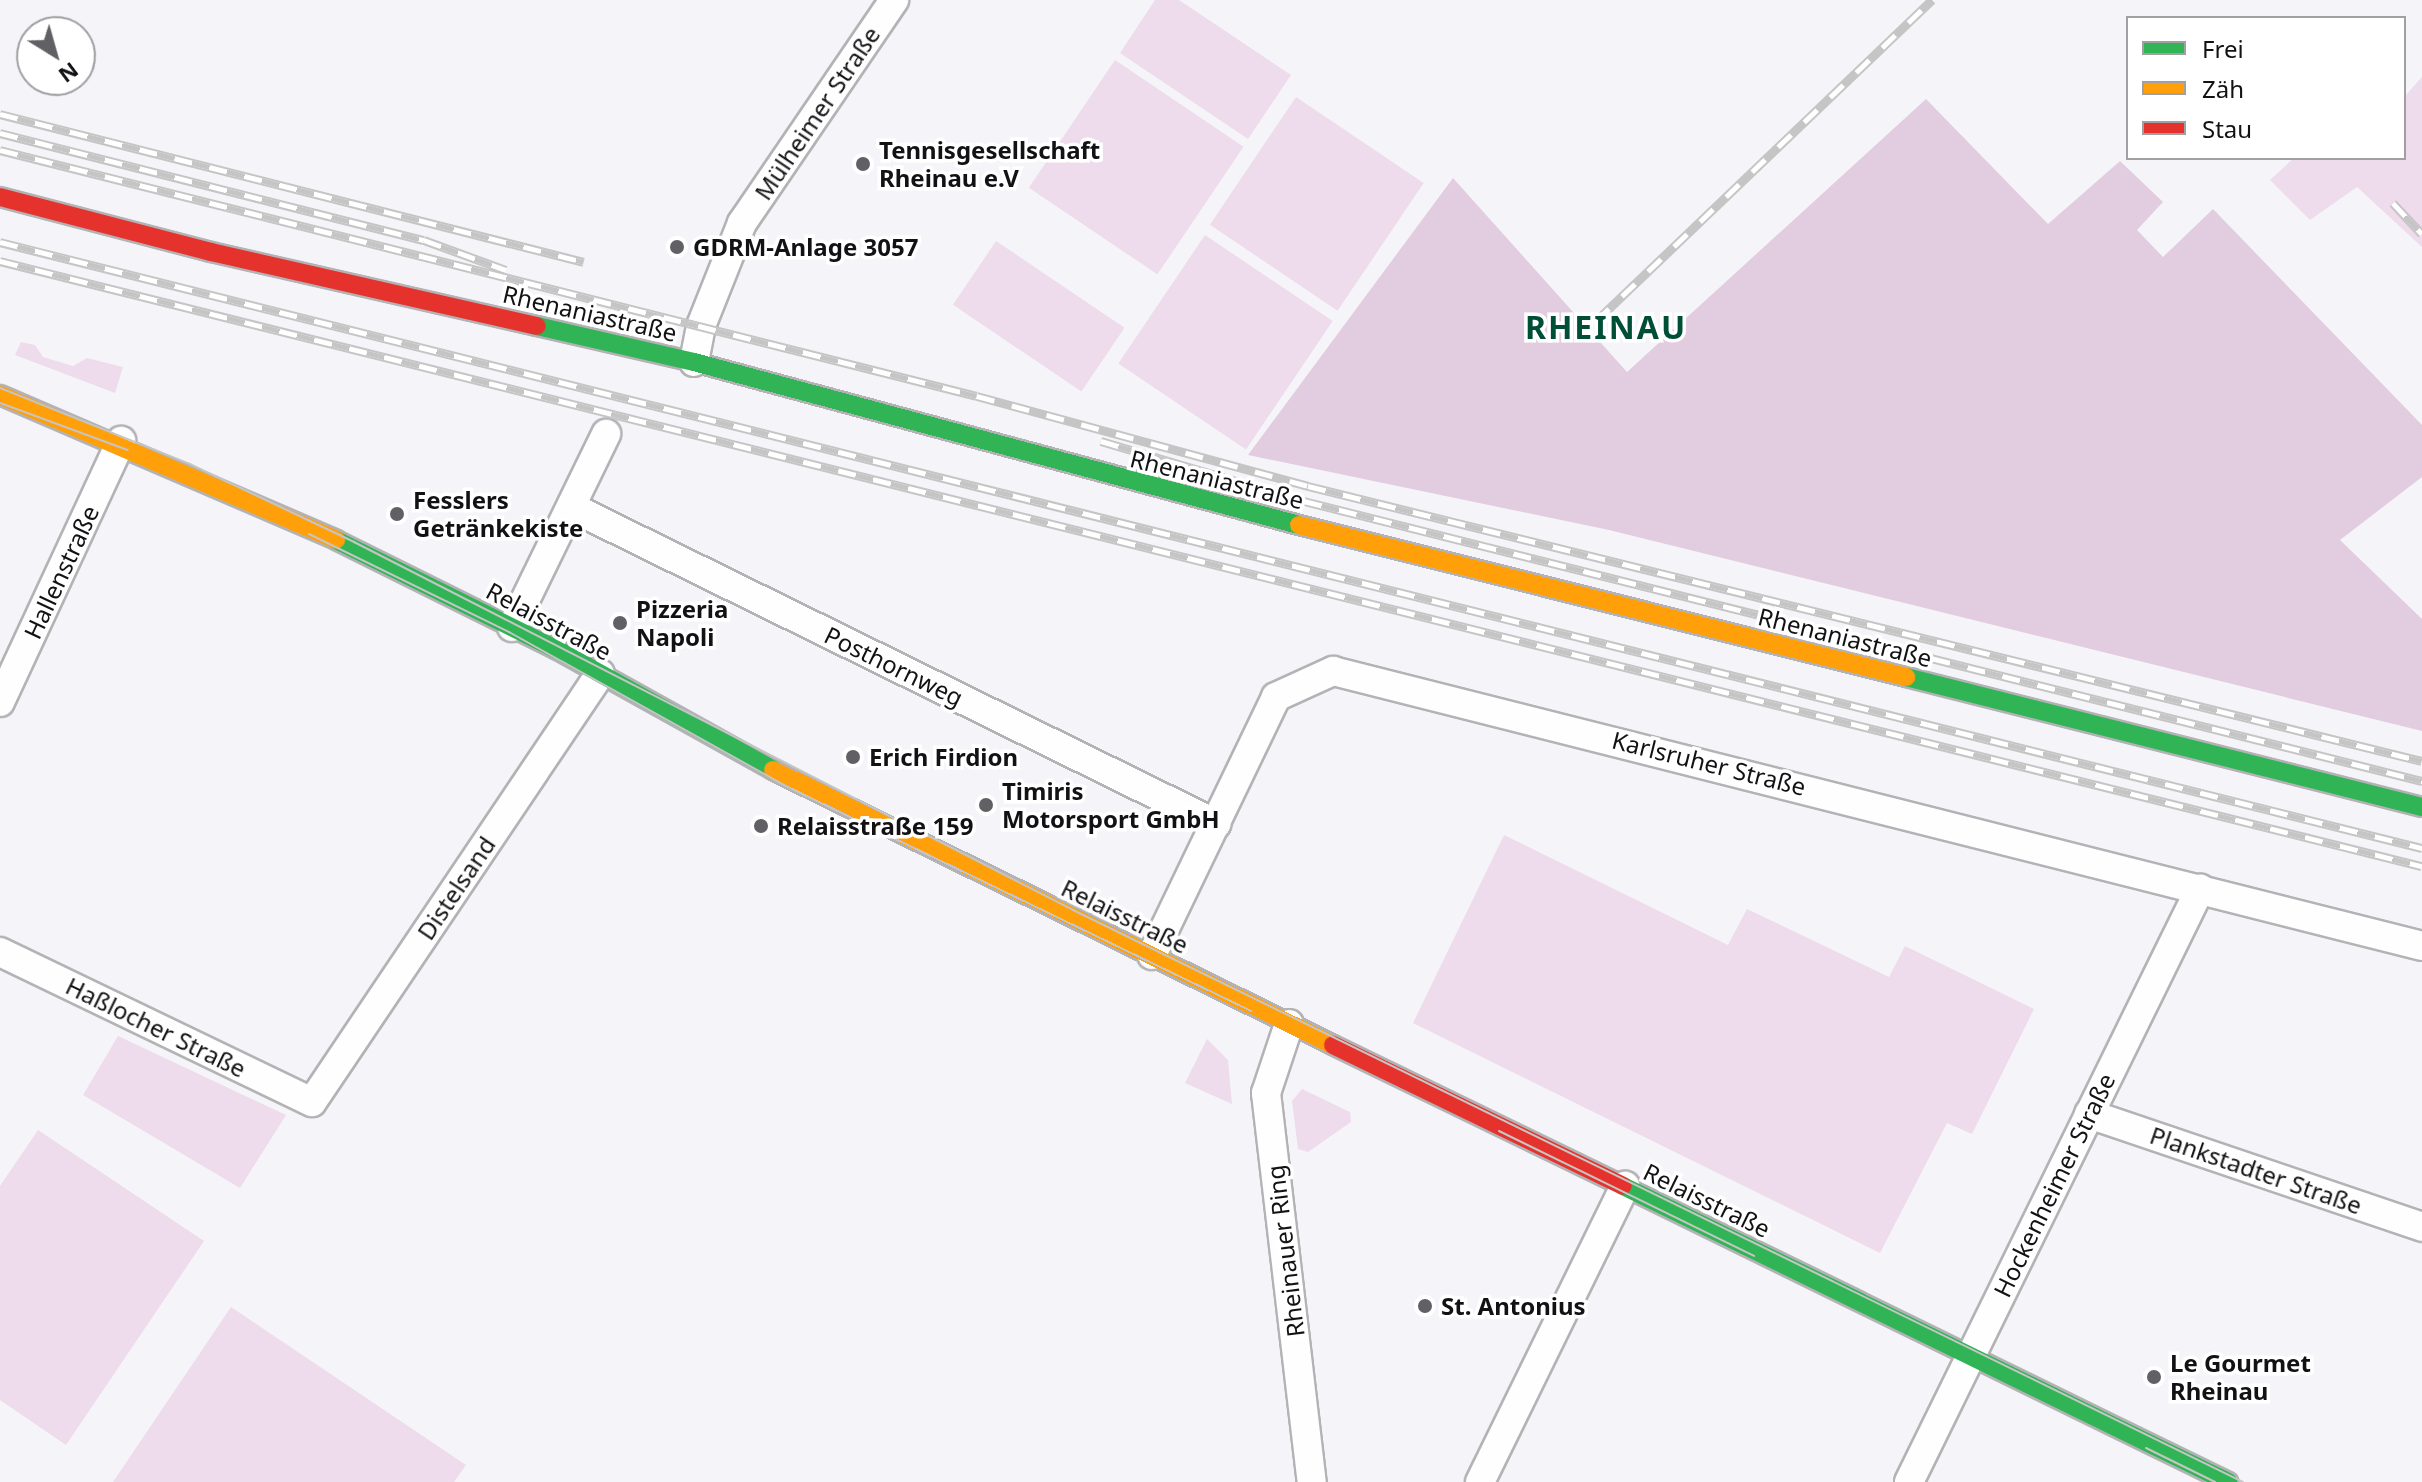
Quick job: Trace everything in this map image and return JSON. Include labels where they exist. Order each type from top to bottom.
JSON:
[{"type":"main road","name":"Rhenaniastraße","points":[[0,197],[211,252],[694,362],[1070,467],[2422,807]]},
{"type":"main road","name":"Relaisstraße","points":[[0,395],[121,441],[512,627],[765,766],[2228,1482]]},
{"type":"street","name":"Mülheimer Straße","points":[[694,362],[706,313],[742,223],[894,0]]},
{"type":"street","points":[[512,627],[606,434]]},
{"type":"street","name":"Hallenstraße","points":[[0,702],[121,441]]},
{"type":"street","name":"Posthornweg","points":[[571,507],[1216,824]]},
{"type":"street","name":"Karlsruher Straße","points":[[1152,955],[1276,697],[1333,671],[2422,946]]},
{"type":"street","name":"Distelsand","points":[[312,1102],[600,674]]},
{"type":"street","name":"Hockenheimer Straße","points":[[1909,1482],[2200,889]]},
{"type":"street","name":"Haßlocher Straße","points":[[0,952],[312,1102]]},
{"type":"street","name":"Rheinauer Ring","points":[[1289,1024],[1266,1093],[1312,1482]]},
{"type":"street","name":"Plankstadter Straße","points":[[2089,1114],[2422,1227]]},
{"type":"street","points":[[1480,1482],[1625,1186]]},
{"type":"shaded area","points":[[1155,0],[1179,0],[1291,75],[1248,139],[1120,53]]},
{"type":"shaded area","points":[[1115,60],[1244,147],[1157,274],[1029,188]]},
{"type":"shaded area","points":[[2422,77],[2422,247],[2357,187],[2310,220],[2270,180],[2292,160],[2406,160],[2406,95]]},
{"type":"shaded area","points":[[1296,97],[1424,183],[1338,311],[1210,225]]},
{"type":"shaded area","points":[[1926,99],[2048,224],[2120,161],[2163,202],[2137,230],[2163,257],[2213,209],[2422,425],[2422,477],[2340,540],[2422,619],[2422,731],[1609,530],[1248,455],[1453,178],[1627,372]]},
{"type":"shaded area","points":[[1205,235],[1333,321],[1246,450],[1118,364]]},
{"type":"shaded area","points":[[996,241],[1125,328],[1081,392],[953,305]]},
{"type":"shaded area","points":[[21,342],[35,345],[43,357],[73,366],[87,358],[123,367],[115,393],[15,355]]},
{"type":"shaded area","points":[[1504,835],[1728,945],[1747,909],[1889,977],[1905,946],[2034,1009],[1972,1134],[1947,1123],[1880,1253],[1413,1023]]},
{"type":"shaded area","points":[[118,1036],[286,1115],[240,1188],[83,1095]]},
{"type":"shaded area","points":[[1207,1039],[1228,1060],[1232,1104],[1185,1083]]},
{"type":"shaded area","points":[[1302,1089],[1350,1112],[1351,1122],[1308,1152],[1298,1149],[1292,1101]]},
{"type":"shaded area","points":[[38,1130],[204,1241],[66,1445],[0,1400],[0,1186]]},
{"type":"shaded area","points":[[231,1307],[466,1465],[454,1482],[113,1482]]},
{"type":"tram line","points":[[0,388],[190,464],[354,542],[1073,910],[2243,1482]]},
{"type":"tram line","points":[[0,403],[128,450]]},
{"type":"tram line","points":[[309,534],[509,632],[784,785],[1251,1011]]},
{"type":"tram line","points":[[1499,1131],[1754,1256]]},
{"type":"tram line","points":[[2146,1448],[2215,1482]]},
{"type":"railway","points":[[1596,321],[1932,0]]},
{"type":"railway","points":[[0,114],[584,262]]},
{"type":"railway","points":[[0,133],[424,240],[506,270]]},
{"type":"railway","points":[[0,150],[977,396],[1308,486],[2422,761]]},
{"type":"railway","points":[[2393,203],[2422,234]]},
{"type":"railway","points":[[0,242],[2422,848]]},
{"type":"railway","points":[[0,261],[2422,866]]},
{"type":"railway","points":[[1101,441],[1304,501],[2422,781]]},
{"type":"traffic: fast","points":[[537,326],[694,362],[1299,525]]},
{"type":"traffic: fast","points":[[336,540],[556,649],[773,770]]},
{"type":"traffic: fast","points":[[1906,677],[2422,807]]},
{"type":"traffic: fast","points":[[1623,1186],[2228,1482]]},
{"type":"traffic: slow","points":[[0,395],[336,540]]},
{"type":"traffic: slow","points":[[1299,525],[1906,677]]},
{"type":"traffic: slow","points":[[773,770],[1333,1045]]},
{"type":"traffic: jam","points":[[0,197],[211,252],[537,326]]},
{"type":"traffic: jam","points":[[1333,1045],[1623,1186]]},
{"type":"place","name":"Tennisgesellschaft Rheinau e.V","points":[[863,164]]},
{"type":"place","name":"GDRM-Anlage 3057","points":[[677,247]]},
{"type":"place","name":"Fesslers Getränkekiste","points":[[397,514]]},
{"type":"place","name":"Pizzeria Napoli","points":[[620,623]]},
{"type":"place","name":"Erich Firdion","points":[[853,757]]},
{"type":"place","name":"Timiris Motorsport GmbH","points":[[986,805]]},
{"type":"place","name":"Relaisstraße 159","points":[[761,826]]},
{"type":"place","name":"St. Antonius","points":[[1425,1306]]},
{"type":"place","name":"Le Gourmet Rheinau","points":[[2154,1377]]},
{"type":"district","name":"RHEINAU","points":[[1606,327]]}]
